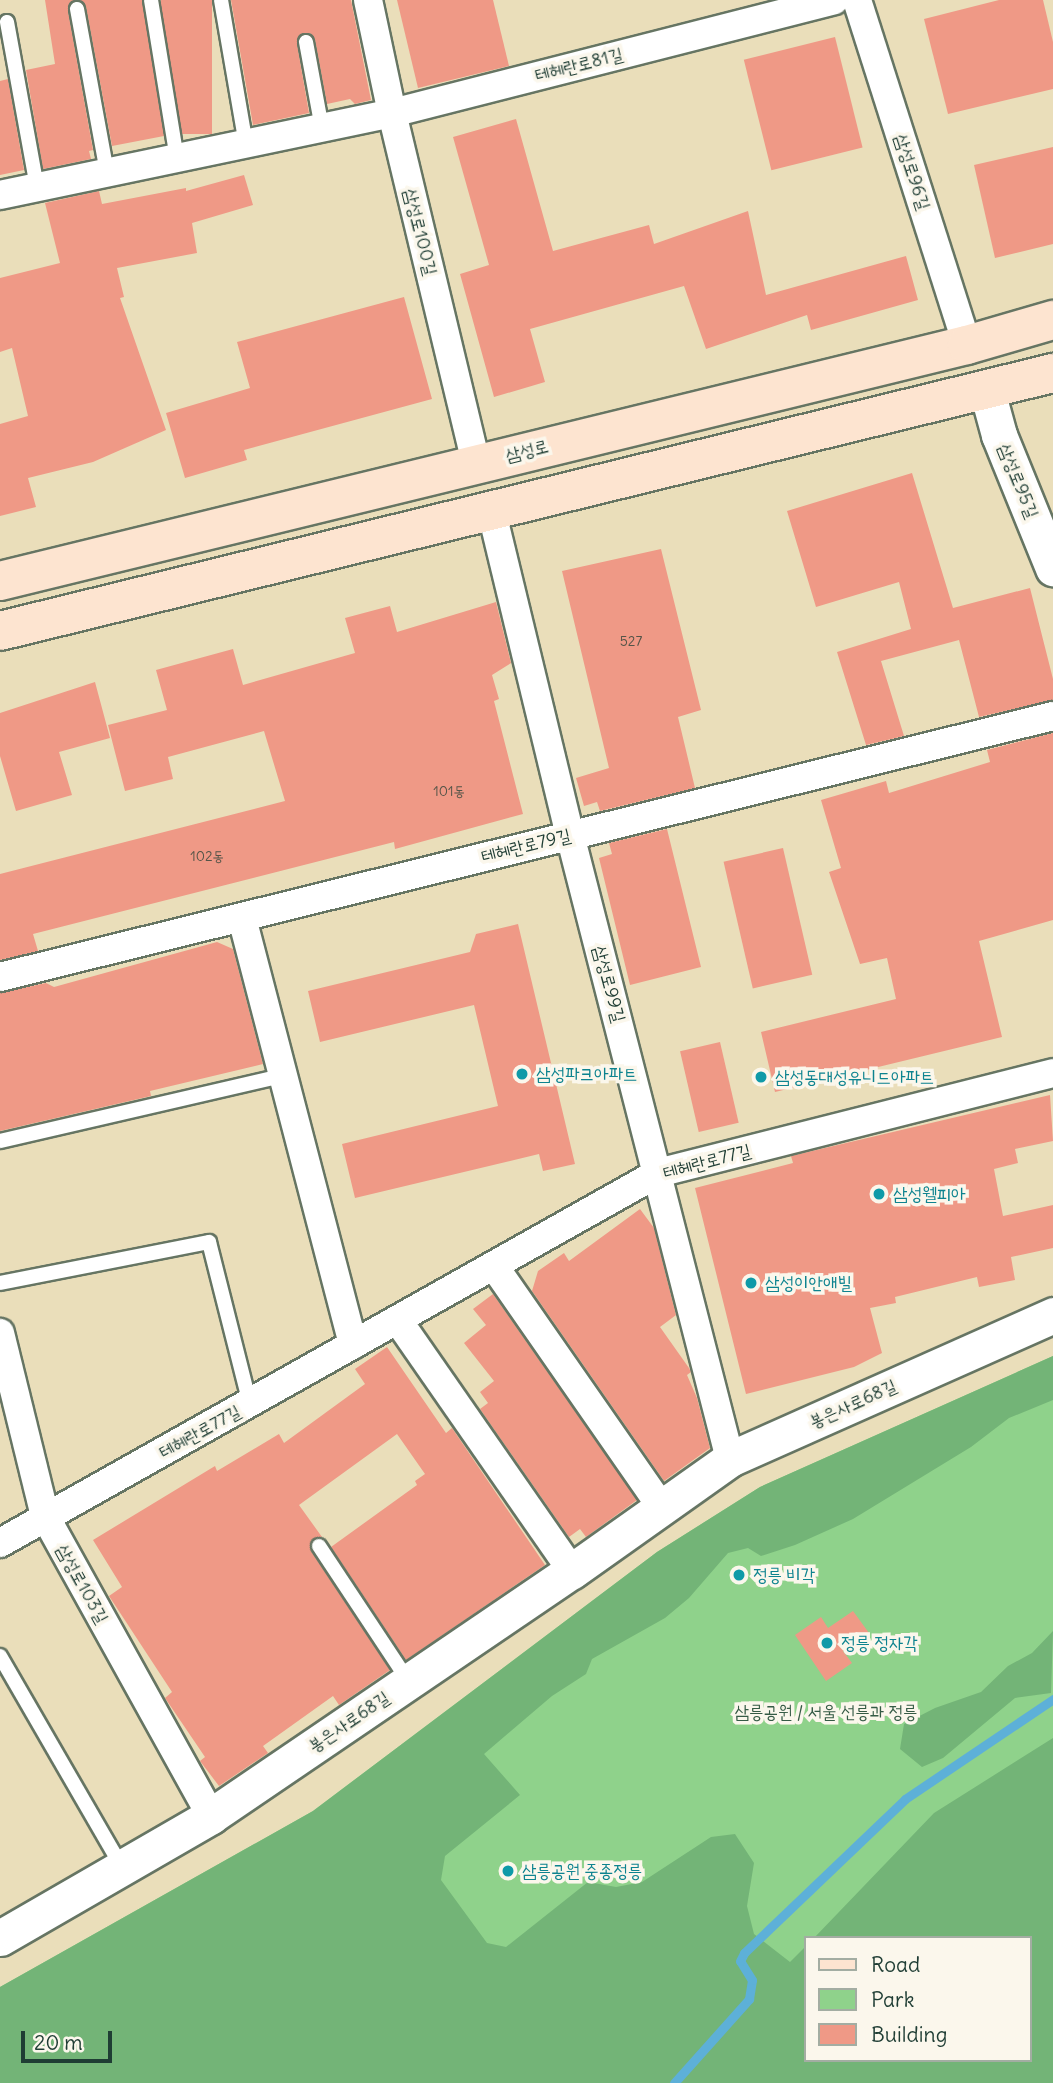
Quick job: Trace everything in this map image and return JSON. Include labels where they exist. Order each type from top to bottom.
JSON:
[{"type":"main road","name":"삼성로","points":[[0,581],[967,345],[1053,320]]},
{"type":"main road","points":[[0,631],[1053,373]]},
{"type":"street","name":"삼성로100길","points":[[368,0],[392,113],[476,463]]},
{"type":"street","name":"테헤란로81길","points":[[0,195],[392,113],[834,0]]},
{"type":"street","name":"삼성로96길","points":[[857,0],[967,345]]},
{"type":"street","name":"삼성로95길","points":[[987,391],[999,435],[1053,569]]},
{"type":"street","name":"삼성로99길","points":[[491,509],[569,835],[659,1174],[730,1459]]},
{"type":"street","name":"테헤란로79길","points":[[0,978],[1053,716]]},
{"type":"street","points":[[242,918],[353,1345]]},
{"type":"street","name":"테헤란로77길","points":[[0,1543],[353,1345],[400,1322],[659,1174],[1053,1073]]},
{"type":"street","points":[[494,1266],[661,1506]]},
{"type":"street","name":"봉은사로68길","points":[[0,1938],[211,1816],[572,1571],[730,1459],[1053,1315]]},
{"type":"street","points":[[400,1322],[572,1571]]},
{"type":"street","name":"삼성로103길","points":[[0,1333],[3,1367],[45,1516],[211,1816]]},
{"type":"lane","points":[[150,0],[177,158]]},
{"type":"lane","points":[[221,0],[246,144]]},
{"type":"lane","points":[[77,9],[107,173]]},
{"type":"lane","points":[[7,22],[37,187]]},
{"type":"lane","points":[[306,42],[322,128]]},
{"type":"lane","points":[[0,1141],[282,1076]]},
{"type":"lane","points":[[0,1283],[209,1241],[250,1404]]},
{"type":"lane","points":[[319,1546],[409,1682]]},
{"type":"lane","points":[[0,1656],[123,1869]]},
{"type":"green space","name":"삼릉공원 / 서울 선릉과 정릉","points":[[1053,1356],[1053,2083],[0,2083],[0,1987],[313,1811],[657,1552],[760,1487]]},
{"type":"green space","points":[[1053,1356],[1053,1400],[1009,1418],[971,1447],[853,1519],[795,1545],[761,1556],[748,1548],[728,1553],[689,1598],[665,1618],[592,1659],[586,1674],[552,1696],[484,1754],[520,1795],[445,1856],[441,1880],[487,1943],[506,1947],[588,1882],[616,1887],[642,1882],[711,1837],[735,1834],[754,1863],[747,1906],[754,1934],[790,1962],[804,1948],[804,2062],[1032,2062],[1032,1936],[816,1936],[934,1813],[1053,1738],[1053,2083],[0,2083],[0,1987],[313,1811],[657,1552],[760,1487]]},
{"type":"green space","points":[[1053,1631],[1051,1693],[1015,1698],[943,1758],[922,1767],[900,1749],[904,1724],[935,1708],[981,1692],[1008,1666],[1032,1653]]},
{"type":"building","points":[[45,0],[74,0],[68,11],[93,150],[89,151],[91,159],[43,169],[26,70],[55,64]]},
{"type":"building","points":[[80,0],[142,0],[164,136],[112,146],[86,7]]},
{"type":"building","points":[[161,0],[212,0],[212,134],[161,134]]},
{"type":"building","points":[[231,0],[351,0],[371,100],[355,104],[350,99],[327,104],[315,40],[310,33],[304,33],[297,44],[309,113],[253,125]]},
{"type":"building","points":[[397,0],[493,0],[509,66],[418,88]]},
{"type":"building","points":[[999,0],[1043,0],[1053,42],[1053,89],[948,114],[924,19]]},
{"type":"building","points":[[835,37],[863,148],[771,170],[744,60]]},
{"type":"building","points":[[8,79],[24,170],[0,175],[0,81]]},
{"type":"building","points":[[516,119],[553,251],[649,225],[654,244],[748,211],[766,295],[906,256],[918,300],[811,330],[807,315],[706,349],[684,286],[530,329],[545,382],[494,397],[460,274],[489,265],[453,137]]},
{"type":"building","points":[[1053,147],[1053,244],[995,258],[974,165]]},
{"type":"building","points":[[244,175],[253,205],[192,223],[197,253],[117,268],[124,297],[120,298],[166,430],[93,462],[28,478],[36,507],[0,516],[0,424],[28,416],[12,348],[0,352],[0,278],[60,263],[45,203],[99,191],[102,204],[186,188],[186,191]]},
{"type":"building","points":[[404,297],[432,399],[244,450],[247,460],[185,478],[166,413],[250,388],[237,342]]},
{"type":"building","points":[[912,473],[953,608],[1030,588],[1053,679],[1053,700],[979,717],[959,640],[881,661],[904,736],[866,745],[837,652],[911,629],[899,582],[816,607],[787,511]]},
{"type":"building","points":[[661,549],[701,710],[678,717],[695,788],[600,811],[597,802],[584,806],[576,778],[609,768],[562,571]]},
{"type":"building","points":[[496,602],[511,663],[492,675],[499,699],[494,701],[523,814],[395,849],[394,842],[33,934],[38,951],[0,960],[0,874],[285,801],[264,731],[168,757],[173,779],[125,791],[108,725],[167,710],[156,670],[233,649],[243,685],[355,653],[345,618],[390,606],[397,632]]},
{"type":"building","points":[[95,682],[110,738],[59,752],[72,795],[16,811],[0,756],[0,713]]},
{"type":"building","points":[[1053,733],[1053,920],[979,941],[1002,1037],[775,1092],[761,1032],[896,999],[887,958],[860,964],[829,872],[841,868],[821,800],[886,781],[889,793],[990,762],[987,750]]},
{"type":"building","points":[[667,829],[701,967],[630,985],[599,858],[612,854],[609,843]]},
{"type":"building","points":[[783,848],[812,975],[753,988],[724,862]]},
{"type":"building","name":"삼성파크아파트","points":[[518,924],[575,1164],[543,1171],[539,1154],[355,1198],[342,1144],[498,1106],[474,1005],[320,1042],[308,991],[470,952],[476,934]]},
{"type":"building","points":[[217,942],[233,949],[263,1064],[150,1091],[151,1096],[0,1131],[0,993],[46,983],[54,987]]},
{"type":"building","points":[[720,1042],[739,1123],[699,1132],[680,1051]]},
{"type":"building","points":[[1050,1095],[1053,1141],[1015,1149],[1018,1163],[994,1169],[1003,1216],[1053,1205],[1053,1248],[1011,1257],[1015,1280],[979,1287],[977,1277],[895,1297],[896,1303],[870,1308],[882,1353],[854,1367],[746,1394],[695,1188],[793,1163],[791,1156]]},
{"type":"building","points":[[640,1209],[654,1228],[676,1315],[660,1327],[691,1372],[687,1375],[697,1398],[710,1448],[664,1481],[532,1291],[538,1271],[564,1253],[569,1261]]},
{"type":"building","points":[[493,1294],[637,1500],[586,1537],[580,1529],[569,1537],[480,1409],[488,1403],[480,1392],[494,1381],[464,1343],[486,1325],[473,1309]]},
{"type":"building","points":[[387,1347],[446,1433],[452,1428],[545,1565],[406,1660],[331,1547],[417,1485],[415,1481],[425,1474],[397,1434],[299,1505],[322,1537],[311,1541],[311,1551],[390,1670],[339,1705],[333,1696],[263,1746],[268,1753],[219,1786],[200,1761],[205,1757],[165,1698],[172,1692],[109,1596],[122,1587],[93,1540],[215,1466],[217,1471],[279,1434],[284,1443],[365,1384],[355,1369]]},
{"type":"building","name":"정릉 정자각","points":[[853,1611],[869,1633],[843,1651],[852,1663],[826,1681],[795,1635],[821,1617],[828,1628]]},
{"type":"waterway","points":[[674,2083],[749,1999],[752,1980],[740,1961],[744,1953],[905,1799],[1053,1699]]},
{"type":"place","name":"삼성파크아파트","points":[[522,1074]]},
{"type":"place","name":"삼성동대성유니드아파트","points":[[761,1077]]},
{"type":"place","name":"삼성웰피아","points":[[879,1194]]},
{"type":"place","name":"삼성이안애빌","points":[[751,1283]]},
{"type":"place","name":"정릉 비각","points":[[739,1575]]},
{"type":"place","name":"정릉 정자각","points":[[827,1643]]},
{"type":"place","name":"삼릉공원 중종정릉","points":[[508,1871]]}]
